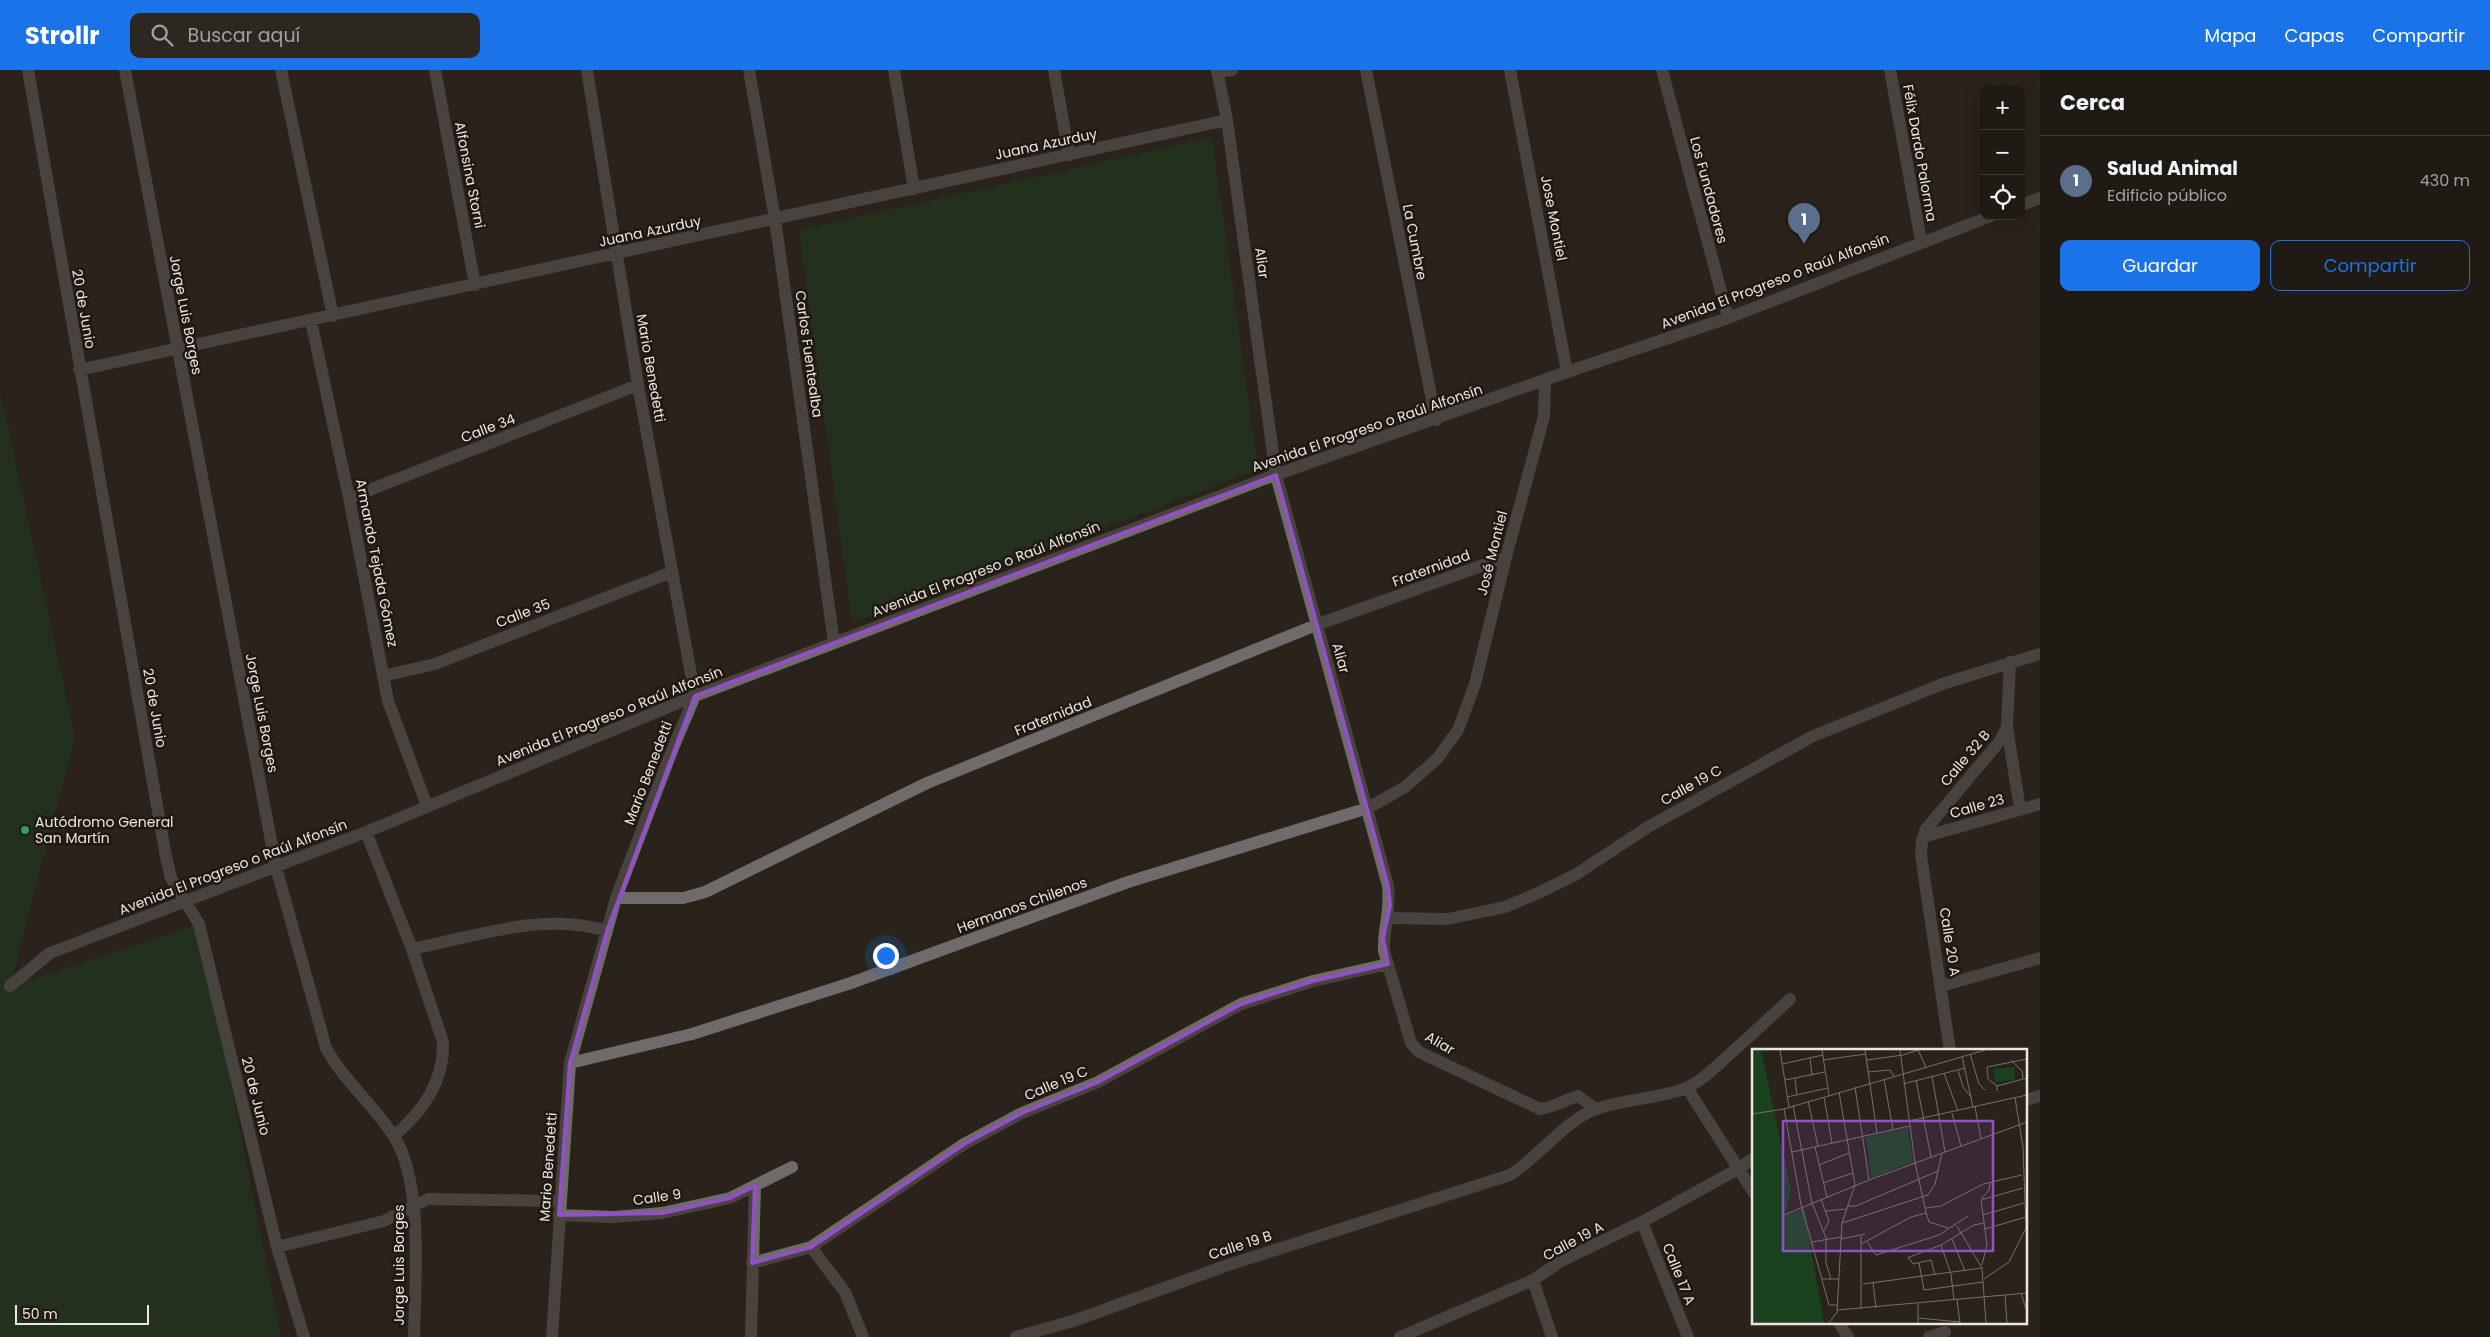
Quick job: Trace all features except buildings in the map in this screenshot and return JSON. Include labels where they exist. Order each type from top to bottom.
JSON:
[{"type":"street","name":"20 de Junio","points":[[28,70],[79,370],[166,857],[171,878],[199,924],[277,1247],[304,1337]]},
{"type":"street","name":"Jorge Luis Borges","points":[[125,70],[276,867],[326,1048],[335,1065],[394,1136],[402,1152],[415,1205],[414,1337]]},
{"type":"street","points":[[281,70],[333,316]]},
{"type":"street","name":"Alfonsina Storni","points":[[435,70],[475,285]]},
{"type":"street","name":"Mario Benedetti","points":[[552,1337],[570,1063],[616,898],[673,748],[695,696],[638,385],[587,70]]},
{"type":"street","name":"Carlos Fuentealba","points":[[749,70],[775,219],[834,643]]},
{"type":"street","points":[[894,70],[914,189]]},
{"type":"street","points":[[1054,70],[1069,154]]},
{"type":"street","points":[[1217,71],[1232,70]]},
{"type":"street","name":"La Cumbre","points":[[1366,70],[1436,420]]},
{"type":"street","name":"Jose Montiel","points":[[1510,70],[1568,372]]},
{"type":"street","name":"Los Fundadores","points":[[1662,70],[1728,318]]},
{"type":"street","name":"Félix Dardo Palorma","points":[[1890,70],[1921,241]]},
{"type":"street","name":"Aliar","points":[[1217,71],[1227,120],[1276,475],[1388,886],[1390,906],[1383,938],[1388,964],[1411,1043],[1419,1052],[1540,1109],[1551,1108],[1564,1100],[1578,1096],[1596,1109]]},
{"type":"street","name":"Juana Azurduy","points":[[79,370],[178,350],[1227,120]]},
{"type":"street","points":[[2025,204],[2040,198]]},
{"type":"street","name":"Avenida El Progreso o Raúl Alfonsín","points":[[10,986],[50,954],[366,832],[695,696],[1276,475],[1728,318],[1921,241],[1980,220]]},
{"type":"street","name":"Armando Tejada Gómez","points":[[311,321],[349,498],[388,701],[427,806]]},
{"type":"street","name":"José Montiel","points":[[1458,730],[1475,684],[1506,557],[1544,416],[1546,381]]},
{"type":"street","name":"Calle 34","points":[[349,498],[638,385]]},
{"type":"street","name":"Fraternidad","points":[[616,898],[684,898],[704,892],[918,787],[1316,625],[1506,557]]},
{"type":"street","name":"Calle 35","points":[[384,676],[435,664],[672,572]]},
{"type":"street","points":[[2010,662],[2040,654]]},
{"type":"street","name":"Calle 32 B","points":[[1923,837],[1936,815],[2000,741],[2007,727],[2010,662]]},
{"type":"street","name":"Calle 19 C","points":[[1388,918],[1448,919],[1505,907],[1575,875],[1648,827],[1813,736],[1944,683],[2010,662]]},
{"type":"street","points":[[2007,727],[2020,809]]},
{"type":"street","name":"Hermanos Chilenos","points":[[570,1063],[692,1034],[851,984],[1128,882],[1368,808],[1405,787],[1437,759],[1458,730]]},
{"type":"street","name":"Calle 23","points":[[1923,837],[2040,804]]},
{"type":"street","points":[[366,832],[412,949],[440,1033],[443,1058],[433,1087],[416,1116],[394,1136]]},
{"type":"street","name":"Calle 20 A","points":[[1923,837],[1921,855],[1950,1049]]},
{"type":"street","points":[[412,949],[526,926],[568,923],[586,924],[607,931]]},
{"type":"street","points":[[1941,986],[2040,958]]},
{"type":"street","name":"Calle 19 C","points":[[752,1263],[811,1247],[964,1144],[1022,1113],[1098,1082],[1242,1004],[1312,981],[1388,964]]},
{"type":"street","points":[[1752,1190],[1687,1088],[1711,1072],[1790,999]]},
{"type":"street","name":"Calle 19 B","points":[[1016,1337],[1073,1321],[1228,1265],[1510,1175],[1530,1163],[1573,1121],[1596,1109],[1687,1088]]},
{"type":"street","name":"Calle 19 A","points":[[1400,1337],[1533,1280],[1564,1260],[1642,1222],[1752,1159]]},
{"type":"street","name":"Calle 9","points":[[559,1215],[614,1217],[662,1213],[730,1198],[792,1167]]},
{"type":"street","points":[[751,1337],[754,1186]]},
{"type":"street","points":[[277,1247],[394,1218],[428,1199],[560,1201]]},
{"type":"street","name":"Calle 17 A","points":[[1642,1222],[1688,1337]]},
{"type":"street","points":[[811,1247],[845,1292],[863,1337]]},
{"type":"street","points":[[1533,1280],[1552,1337]]},
{"type":"street","points":[[1840,1324],[1848,1337]]},
{"type":"street","points":[[1929,1337],[1947,1331]]},
{"type":"highlighted area","points":[[1276,475],[1388,886],[1390,906],[1383,938],[1388,964],[1313,981],[1241,1004],[1098,1082],[1022,1113],[964,1144],[811,1247],[752,1263],[755,1186],[730,1198],[662,1213],[559,1215],[570,1063],[607,931],[695,696]]},
{"type":"green space","points":[[1212,137],[1258,470],[852,623],[799,230]]},
{"type":"green space","name":"Autódromo General San Martín","points":[[0,390],[75,737],[10,986],[199,924],[281,1337],[0,1337]]},
{"type":"place","name":"Salud Animal","points":[[1804,244]]},
{"type":"place","name":"Autódromo General San Martín","points":[[25,830]]}]
